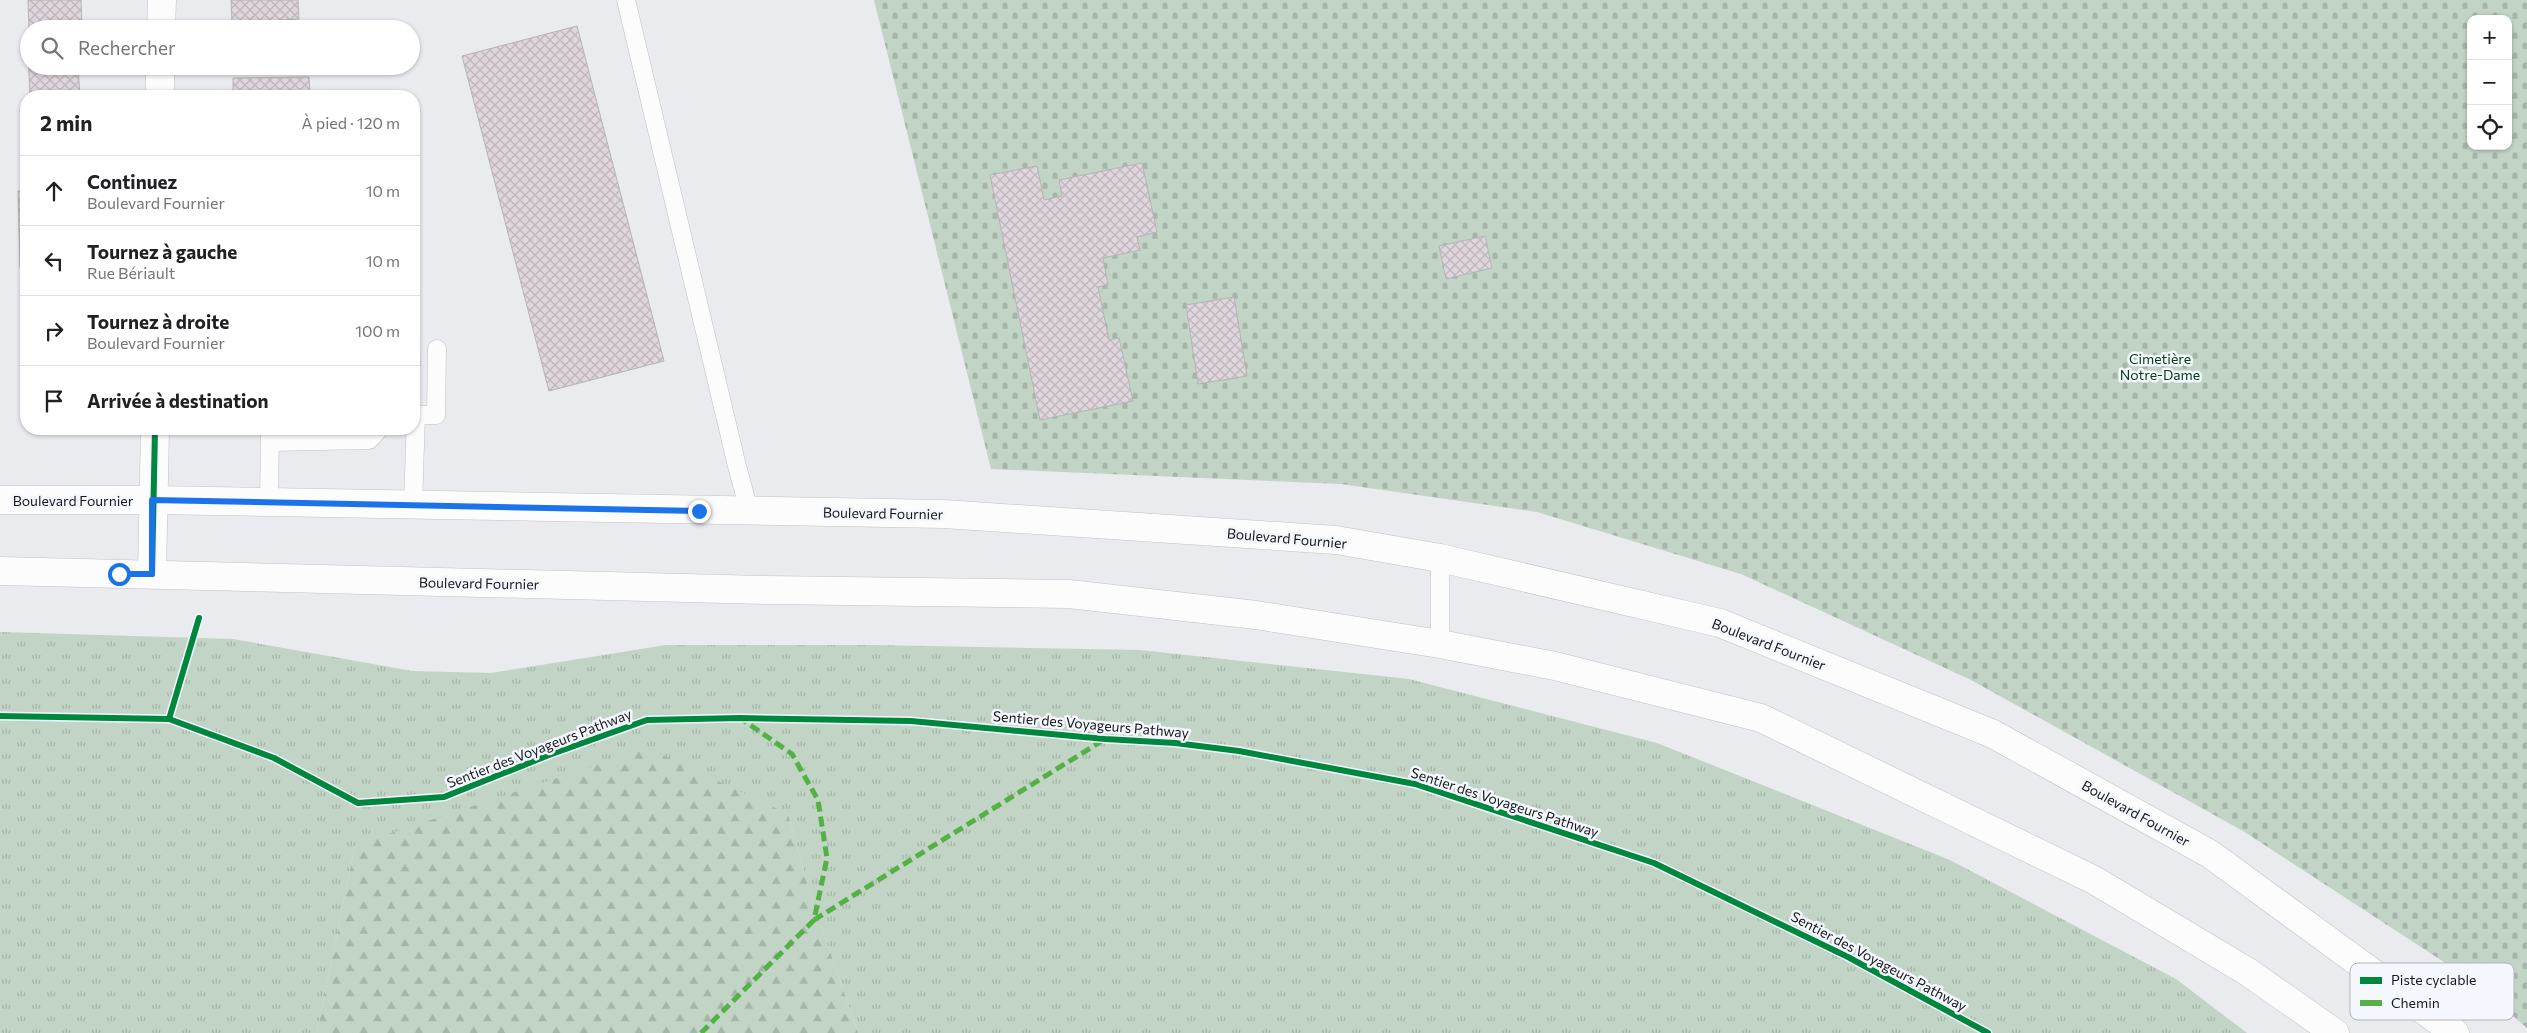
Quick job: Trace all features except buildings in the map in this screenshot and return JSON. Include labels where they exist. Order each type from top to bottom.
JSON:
[{"type":"main road","points":[[161,20],[162,0]]},
{"type":"main road","points":[[160,75],[160,90]]},
{"type":"main road","points":[[152,574],[154,435]]},
{"type":"main road","name":"Boulevard Fournier","points":[[0,500],[152,500],[944,514],[1316,539],[1440,558],[1720,623],[1993,734],[2210,854],[2359,963]]},
{"type":"main road","name":"Boulevard Fournier","points":[[0,571],[748,590],[1069,594],[1256,615],[1440,644],[1555,666],[1761,718],[2094,880],[2248,972],[2334,1033]]},
{"type":"main road","name":"Boulevard Fournier","points":[[2437,1020],[2455,1033]]},
{"type":"lane","points":[[626,0],[749,510]]},
{"type":"lane","points":[[420,415],[436,415],[437,349]]},
{"type":"lane","points":[[269,502],[270,435],[368,440],[373,435]]},
{"type":"lane","points":[[413,505],[415,435]]},
{"type":"lane","points":[[1440,558],[1440,644]]},
{"type":"green space","name":"Cimetière Notre-Dame","points":[[874,0],[2527,0],[2527,1028],[2514,1017],[2514,963],[2445,963],[2243,831],[1971,680],[1741,574],[1537,512],[1341,484],[991,469]]},
{"type":"green space","points":[[0,632],[233,639],[412,671],[491,673],[666,645],[874,645],[1140,650],[1409,679],[1657,743],[1950,860],[2176,979],[2247,1033],[858,1033],[809,890],[788,814],[355,845],[317,1033],[0,1033]]},
{"type":"green space","points":[[648,748],[788,814],[809,890],[858,1033],[317,1033],[355,845]]},
{"type":"marked path","points":[[701,1033],[814,920],[827,858],[818,800],[792,754],[743,720]]},
{"type":"marked path","points":[[814,920],[1105,739]]},
{"type":"cycle path","points":[[152,574],[155,435]]},
{"type":"cycle path","points":[[169,719],[199,618]]},
{"type":"cycle path","name":"Sentier des Voyageurs Pathway","points":[[0,716],[169,719],[274,758],[358,803],[444,797],[549,755],[647,720],[740,718],[911,721],[1105,739],[1175,743],[1239,751],[1415,784],[1654,863],[1848,957],[1988,1033]]},
{"type":"route","points":[[119,574],[152,574],[152,500],[699,511]]}]
